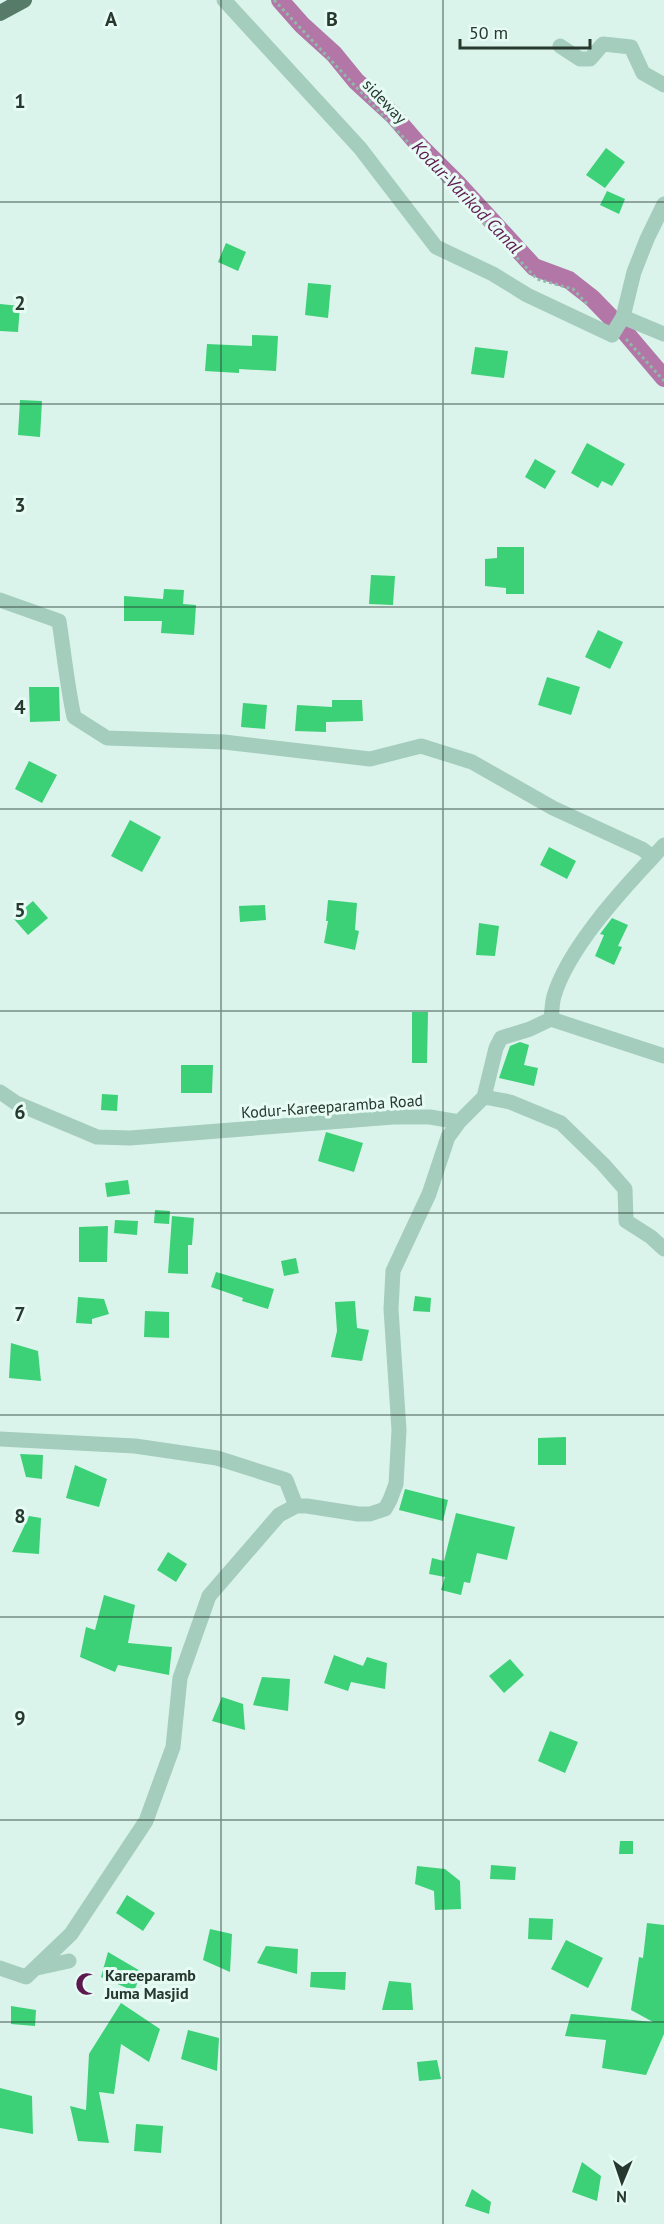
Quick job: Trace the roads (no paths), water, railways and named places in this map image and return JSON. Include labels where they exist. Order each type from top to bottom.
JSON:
[{"type":"main road","points":[[0,13],[24,0]]},
{"type":"street","points":[[224,0],[360,148],[436,247],[493,274],[527,295],[618,335],[634,272],[664,204]]},
{"type":"street","points":[[560,46],[579,59],[590,59],[603,44],[631,47],[643,73],[664,86]]},
{"type":"street","points":[[624,311],[664,334]]},
{"type":"street","points":[[0,600],[59,621],[65,656],[66,683],[74,717],[107,738],[224,742],[370,759],[421,746],[472,762],[553,808],[642,849],[653,857]]},
{"type":"street","points":[[551,1019],[553,996],[570,960],[619,894],[664,845]]},
{"type":"street","points":[[26,1977],[71,1934],[146,1821],[173,1747],[180,1678],[209,1596],[279,1515],[296,1506],[370,1514],[385,1509],[390,1500],[396,1484],[399,1430],[391,1309],[393,1271],[429,1194],[448,1137],[459,1122],[484,1097],[496,1048],[501,1038],[530,1029],[551,1019],[664,1056]]},
{"type":"street","name":"Kodur-Kareeparamba Road","points":[[0,1092],[16,1103],[97,1137],[130,1138],[393,1117],[430,1117],[459,1122]]},
{"type":"street","points":[[484,1097],[510,1102],[561,1123],[625,1189],[626,1221],[651,1237],[664,1249]]},
{"type":"street","points":[[0,1439],[135,1446],[217,1458],[286,1480],[296,1506]]},
{"type":"street","points":[[26,1977],[36,1968],[69,1961]]},
{"type":"street","points":[[0,1968],[26,1977]]},
{"type":"waterway","name":"Kodur-Varikod Canal","points":[[280,0],[302,25],[334,54],[356,81],[393,115],[534,267],[569,280],[592,298],[664,378]]},
{"type":"place","name":"Kareeparamb Juma Masjid","points":[[87,1984]]}]
